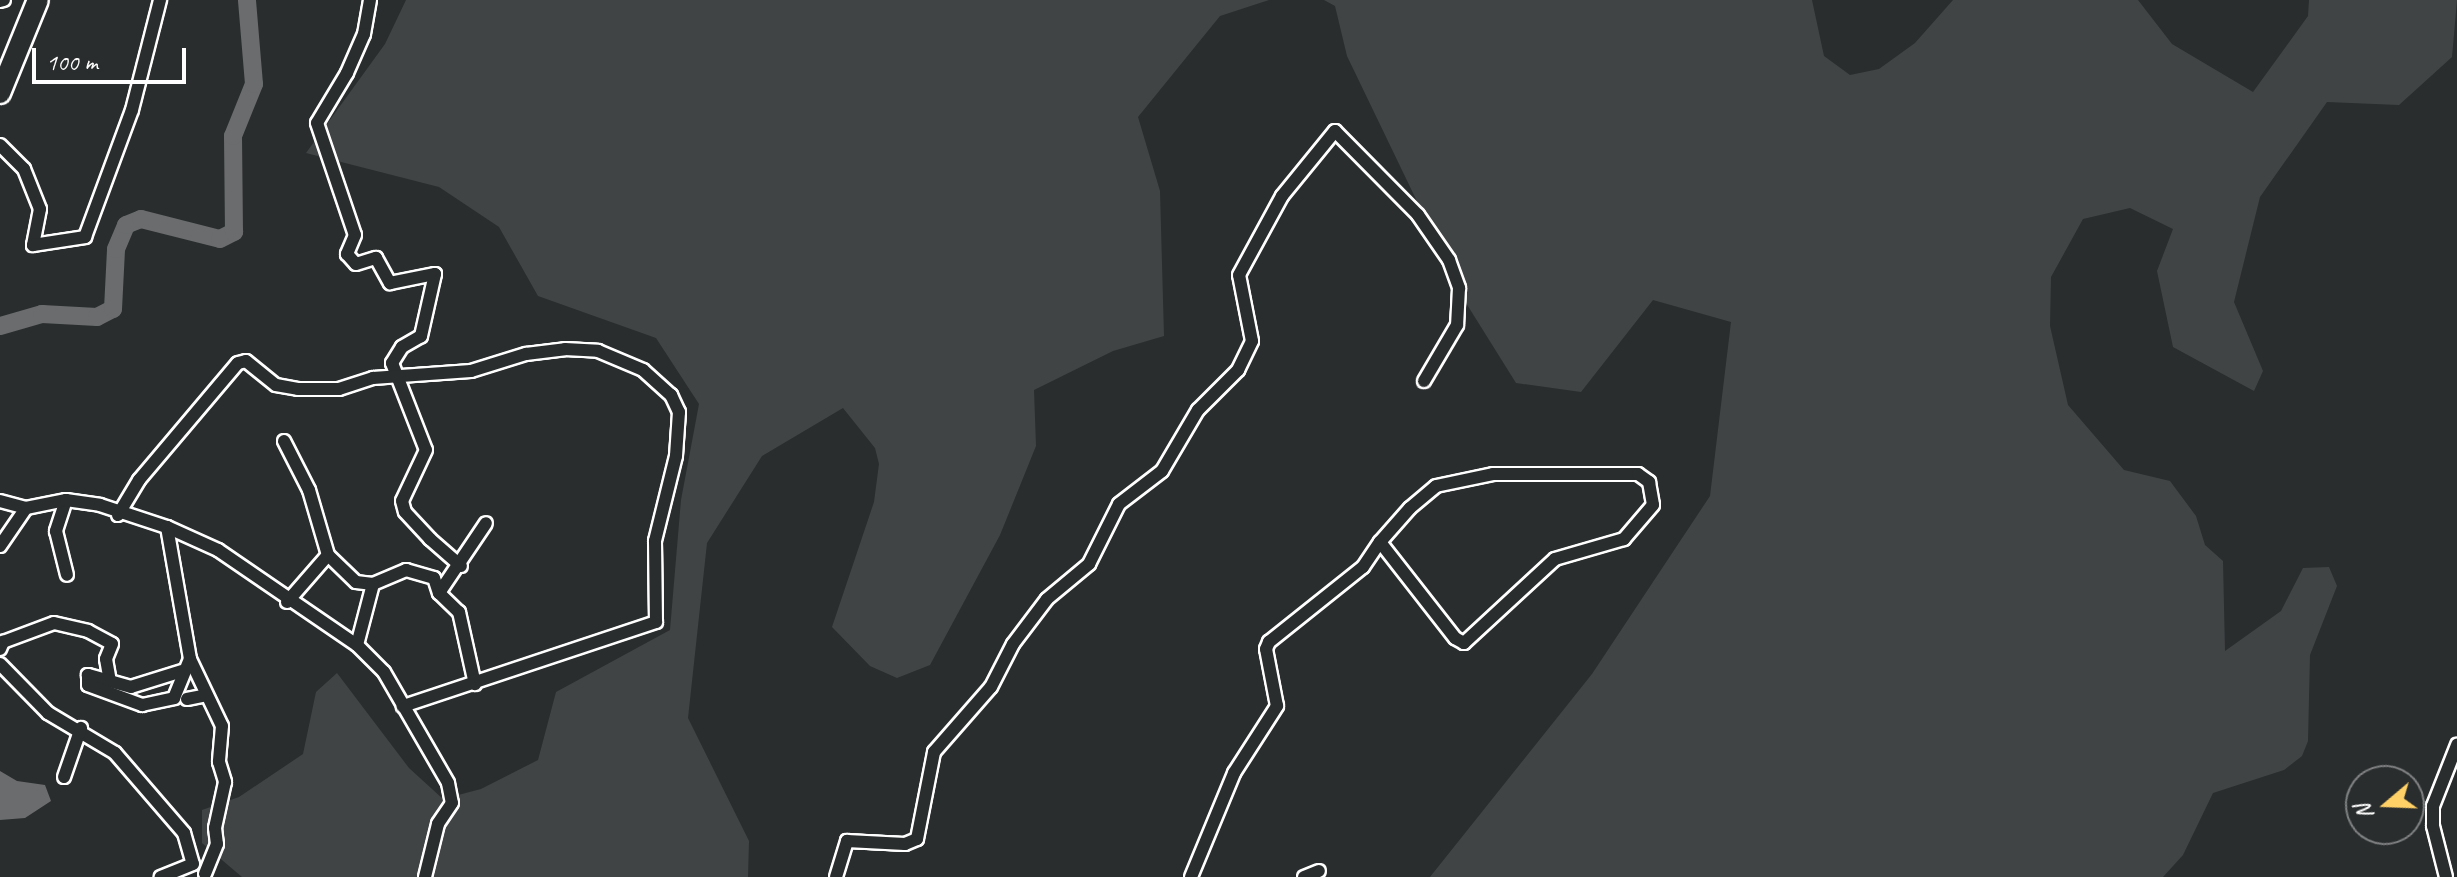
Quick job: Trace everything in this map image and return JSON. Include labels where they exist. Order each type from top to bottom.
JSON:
[{"type":"main road","points":[[0,93],[38,0]]},
{"type":"street","points":[[0,145],[24,169],[40,209],[33,245],[85,237],[132,110],[160,0]]},
{"type":"street","points":[[370,0],[353,60],[317,123],[355,235],[347,254],[356,264],[376,258],[390,283],[435,274],[421,336],[402,347],[392,363],[426,450],[402,501],[405,512],[461,566]]},
{"type":"street","points":[[836,877],[847,841],[905,844],[917,839],[934,752],[991,687],[1013,644],[1047,599],[1089,564],[1119,504],[1162,471],[1198,410],[1238,370],[1252,341],[1239,275],[1282,196],[1335,131],[1418,215],[1449,260],[1459,288],[1457,325],[1424,381]]},
{"type":"street","points":[[118,515],[139,480],[238,363],[246,361],[276,385],[298,389],[339,389],[395,376],[471,371],[526,354],[565,349],[598,351],[643,370],[671,395],[679,412],[676,456],[655,541],[656,622],[403,706]]},
{"type":"street","points":[[284,441],[309,490],[328,555],[356,582],[373,584],[406,570],[434,578],[439,593],[459,612],[475,684]]},
{"type":"street","points":[[1191,877],[1234,773],[1277,706],[1266,649],[1269,642],[1363,567],[1380,542],[1436,486],[1464,477],[1623,473],[1638,474],[1649,482],[1653,505],[1624,539],[1555,559],[1464,643],[1455,638],[1380,542]]},
{"type":"street","points":[[66,500],[56,531],[67,575]]},
{"type":"street","points":[[0,501],[26,508],[66,500],[100,505],[118,515],[167,527],[218,550],[287,602],[357,645],[384,672],[448,783],[452,803],[438,824],[425,877]]},
{"type":"street","points":[[0,546],[26,508]]},
{"type":"street","points":[[439,593],[461,566],[486,523]]},
{"type":"street","points":[[167,527],[186,665],[207,695],[222,726],[219,762],[225,782],[217,844],[205,874]]},
{"type":"street","points":[[287,602],[328,555]]},
{"type":"street","points":[[357,645],[373,584]]},
{"type":"street","points":[[0,649],[3,642],[54,623],[88,631],[112,644],[106,659],[110,682]]},
{"type":"street","points":[[0,664],[48,713],[81,728],[115,753],[184,833],[193,864],[161,877]]},
{"type":"street","points":[[186,665],[174,698],[142,705],[88,685],[88,675],[131,687],[186,665]]},
{"type":"street","points":[[187,699],[207,695]]},
{"type":"street","points":[[64,777],[81,728]]},
{"type":"street","points":[[2446,877],[2433,826],[2433,806],[2457,745]]},
{"type":"street","points":[[1304,877],[1319,871]]},
{"type":"shaded area","points":[[406,0],[1269,0],[1220,16],[1138,117],[1160,191],[1164,336],[1113,351],[1034,390],[1036,446],[1000,535],[930,665],[897,678],[870,666],[832,627],[874,502],[879,464],[875,448],[843,408],[762,456],[707,543],[688,718],[749,841],[748,877],[242,877],[202,843],[202,810],[239,797],[303,754],[316,692],[337,673],[409,768],[443,799],[481,789],[538,760],[556,692],[670,630],[681,500],[699,404],[656,338],[538,296],[499,227],[439,187],[306,153],[385,44]]},
{"type":"shaded area","points":[[1324,0],[1812,0],[1824,56],[1850,75],[1879,69],[1915,43],[1953,0],[2138,0],[2172,44],[2253,92],[2308,16],[2309,0],[2457,0],[2452,57],[2399,105],[2327,102],[2260,197],[2234,302],[2263,371],[2254,391],[2173,347],[2157,271],[2173,229],[2130,208],[2083,219],[2051,277],[2050,326],[2068,405],[2124,470],[2170,481],[2196,516],[2205,545],[2223,561],[2225,651],[2281,611],[2303,568],[2329,567],[2337,586],[2310,655],[2308,741],[2302,756],[2284,770],[2213,793],[2183,855],[2163,877],[1430,877],[1592,674],[1710,496],[1731,322],[1653,300],[1581,392],[1516,383],[1466,303],[1347,56],[1335,6]]},
{"type":"shaded area","points":[[0,771],[17,781],[45,785],[51,801],[25,818],[0,820]]},
{"type":"waterway","points":[[0,326],[42,314],[97,317],[113,309],[116,249],[126,225],[141,219],[220,239],[234,232],[233,136],[254,84],[247,0]]}]
